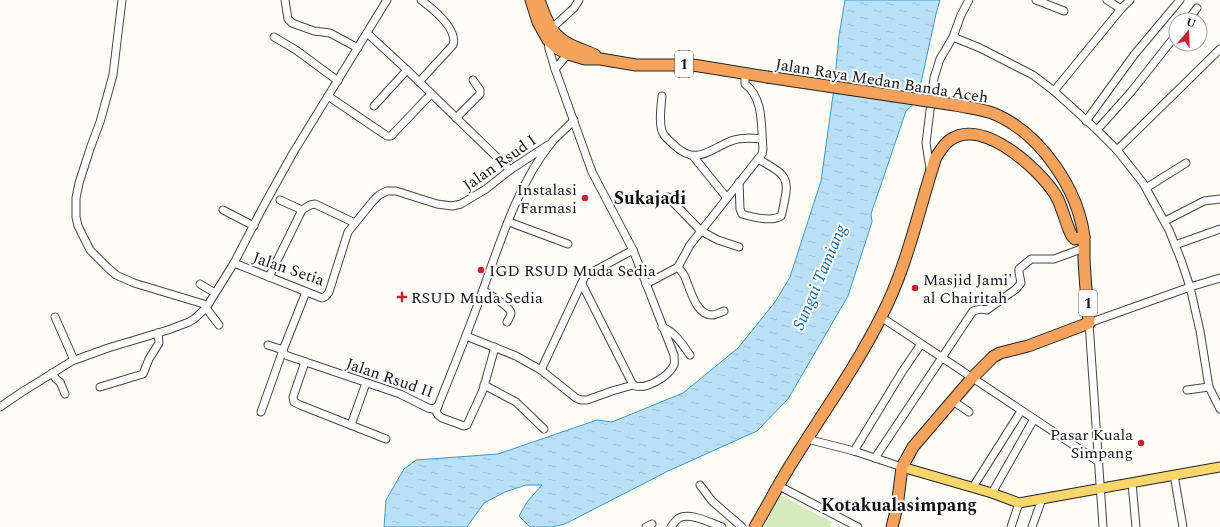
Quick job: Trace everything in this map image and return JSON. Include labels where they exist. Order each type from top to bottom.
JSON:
[{"type":"highway","name":"Jalan Raya Medan Banda Aceh","points":[[531,0],[538,22],[548,40],[558,49],[568,54],[590,60],[600,59],[636,65],[693,65],[955,105],[989,112],[998,116],[1020,129],[1038,145],[1047,156],[1075,201],[1080,217],[1084,242],[1089,323]]},
{"type":"highway","name":"Jalan Raya Medan Banda Aceh","points":[[539,0],[551,29],[555,34],[564,42],[600,59]]},
{"type":"highway","points":[[755,527],[792,463],[856,362],[881,317],[897,284],[906,260],[936,157],[950,140],[966,134],[976,134],[990,139],[1009,150],[1038,172],[1054,194],[1061,207],[1072,236],[1075,239],[1084,242]]},
{"type":"highway","name":"1","points":[[892,527],[897,507],[902,467],[913,447],[972,378],[993,357],[1000,353],[1028,346],[1089,323]]},
{"type":"main road","points":[[902,467],[973,487],[1019,503],[1100,488],[1132,484],[1220,467]]},
{"type":"street","points":[[122,0],[111,81],[100,122],[79,183],[76,198],[76,217],[78,226],[90,250],[116,275],[134,283],[207,306],[219,325]]},
{"type":"street","points":[[285,0],[288,19],[292,23],[314,31],[330,33],[358,48]]},
{"type":"street","points":[[0,407],[74,360],[189,322],[207,306],[234,263],[294,153],[387,0]]},
{"type":"street","points":[[419,82],[453,45],[454,38],[446,22],[421,0]]},
{"type":"street","points":[[551,29],[571,11],[579,0]]},
{"type":"street","points":[[931,172],[926,143],[934,78],[940,59],[953,37],[968,0]]},
{"type":"street","points":[[1036,0],[1064,11]]},
{"type":"street","points":[[1107,0],[1121,9]]},
{"type":"street","points":[[1054,91],[1130,0]]},
{"type":"street","points":[[1086,121],[1134,55],[1180,0]]},
{"type":"street","points":[[1194,12],[1197,8]]},
{"type":"street","points":[[367,33],[510,170]]},
{"type":"street","points":[[274,37],[296,50],[338,81]]},
{"type":"street","points":[[953,37],[980,48],[1022,69],[1033,75],[1054,91],[1117,150],[1146,188],[1165,221],[1182,260],[1200,331],[1209,387],[1220,410]]},
{"type":"street","points":[[466,336],[516,356],[541,370],[576,398],[581,400],[587,400],[633,385],[635,387],[643,386],[655,382],[667,374],[674,365],[674,355],[633,250],[592,172],[555,69],[548,40]]},
{"type":"street","points":[[1097,130],[1131,92],[1168,45]]},
{"type":"street","points":[[1117,150],[1220,49]]},
{"type":"street","points":[[555,69],[568,54]]},
{"type":"street","points":[[374,106],[407,70]]},
{"type":"street","points":[[646,284],[678,267],[687,249],[762,154],[763,149],[760,110],[754,92],[745,84],[744,73]]},
{"type":"street","points":[[456,118],[480,94],[480,90],[473,80]]},
{"type":"street","points":[[328,96],[392,136],[431,94]]},
{"type":"street","points":[[662,96],[662,133],[681,152],[693,156],[706,154],[732,141],[743,138],[762,139]]},
{"type":"street","name":"Jalan Rsud II","points":[[283,350],[284,354],[288,356],[404,396],[428,408],[433,409],[438,406],[466,336],[497,248],[528,178],[552,142],[574,120]]},
{"type":"street","name":"Jalan Rsud I","points":[[437,204],[452,206],[468,201],[510,170],[552,142]]},
{"type":"street","points":[[693,156],[727,198]]},
{"type":"street","points":[[739,182],[740,209],[742,214],[760,218],[776,219],[781,216],[786,193],[785,178],[758,159]]},
{"type":"street","points":[[1146,188],[1186,163]]},
{"type":"street","name":"Jalan Setia","points":[[234,263],[322,298],[329,292],[348,232],[379,195],[387,191],[399,191],[437,204]]},
{"type":"street","points":[[668,197],[701,231],[718,240],[739,247]]},
{"type":"street","points":[[1165,221],[1204,201],[1220,199]]},
{"type":"street","points":[[280,200],[302,210]]},
{"type":"street","points":[[269,277],[302,210],[315,204],[355,223]]},
{"type":"street","points":[[223,210],[254,226]]},
{"type":"street","points":[[509,222],[568,244]]},
{"type":"street","points":[[1176,245],[1220,229]]},
{"type":"street","points":[[875,458],[973,312],[981,308],[987,310],[1019,286],[1021,281],[1019,269],[1031,259],[1054,259],[1084,242]]},
{"type":"street","points":[[541,370],[587,274],[633,250]]},
{"type":"street","points":[[678,267],[684,275],[700,310],[710,314],[724,311]]},
{"type":"street","points":[[1103,527],[1089,323],[1190,287],[1220,278]]},
{"type":"street","points":[[200,284],[215,292]]},
{"type":"street","points":[[582,284],[633,385]]},
{"type":"street","points":[[483,290],[510,310],[511,313],[507,322]]},
{"type":"street","points":[[261,412],[306,292]]},
{"type":"street","points":[[56,317],[74,360]]},
{"type":"street","points":[[881,317],[1098,462]]},
{"type":"street","points":[[662,327],[675,334],[690,355]]},
{"type":"street","points":[[100,387],[144,374],[149,359],[159,344],[158,333]]},
{"type":"street","points":[[854,451],[902,372],[921,344]]},
{"type":"street","points":[[268,345],[283,350]]},
{"type":"street","points":[[438,406],[436,411],[440,416],[466,426],[484,386],[495,348]]},
{"type":"street","points":[[305,362],[293,397],[294,402],[386,439]]},
{"type":"street","points":[[52,373],[60,382],[65,394]]},
{"type":"street","points":[[351,425],[366,383]]},
{"type":"street","points":[[484,386],[516,402],[544,429]]},
{"type":"street","points":[[1187,390],[1209,387]]},
{"type":"street","points":[[953,401],[969,412]]},
{"type":"street","points":[[973,487],[1021,411]]},
{"type":"street","points":[[992,493],[1034,419]]},
{"type":"street","points":[[807,439],[854,451],[902,467]]},
{"type":"street","points":[[1174,476],[1183,527]]},
{"type":"street","points":[[1132,484],[1136,527]]},
{"type":"street","points":[[700,485],[712,501],[742,527]]},
{"type":"street","points":[[779,486],[858,527]]},
{"type":"street","points":[[1032,527],[1042,499]]},
{"type":"street","points":[[1011,527],[1019,503]]},
{"type":"street","points":[[670,527],[678,518],[684,516],[693,517],[722,527]]},
{"type":"green space","points":[[780,495],[832,522],[830,527],[764,527]]},
{"type":"water","name":"Sungai Tamiang","points":[[845,0],[940,0],[917,101],[906,111],[871,214],[872,222],[848,296],[788,399],[757,431],[668,471],[565,524],[552,527],[530,527],[519,516],[527,502],[542,485],[526,485],[505,492],[484,503],[467,527],[384,527],[386,500],[404,469],[416,460],[498,454],[597,420],[612,422],[683,393],[738,348],[775,302],[790,277],[821,181],[834,88],[839,36]]},
{"type":"place","name":"Instalasi Farmasi","points":[[585,198]]},
{"type":"place","name":"IGD RSUD Muda Sedia","points":[[481,270]]},
{"type":"place","name":"Masjid Jami' al Chairitah","points":[[915,288]]},
{"type":"place","name":"RSUD Muda Sedia","points":[[402,297]]},
{"type":"place","name":"Pasar Kuala Simpang","points":[[1141,443]]},
{"type":"district","name":"Sukajadi","points":[[650,198]]},
{"type":"district","name":"Kotakualasimpang","points":[[899,505]]}]
